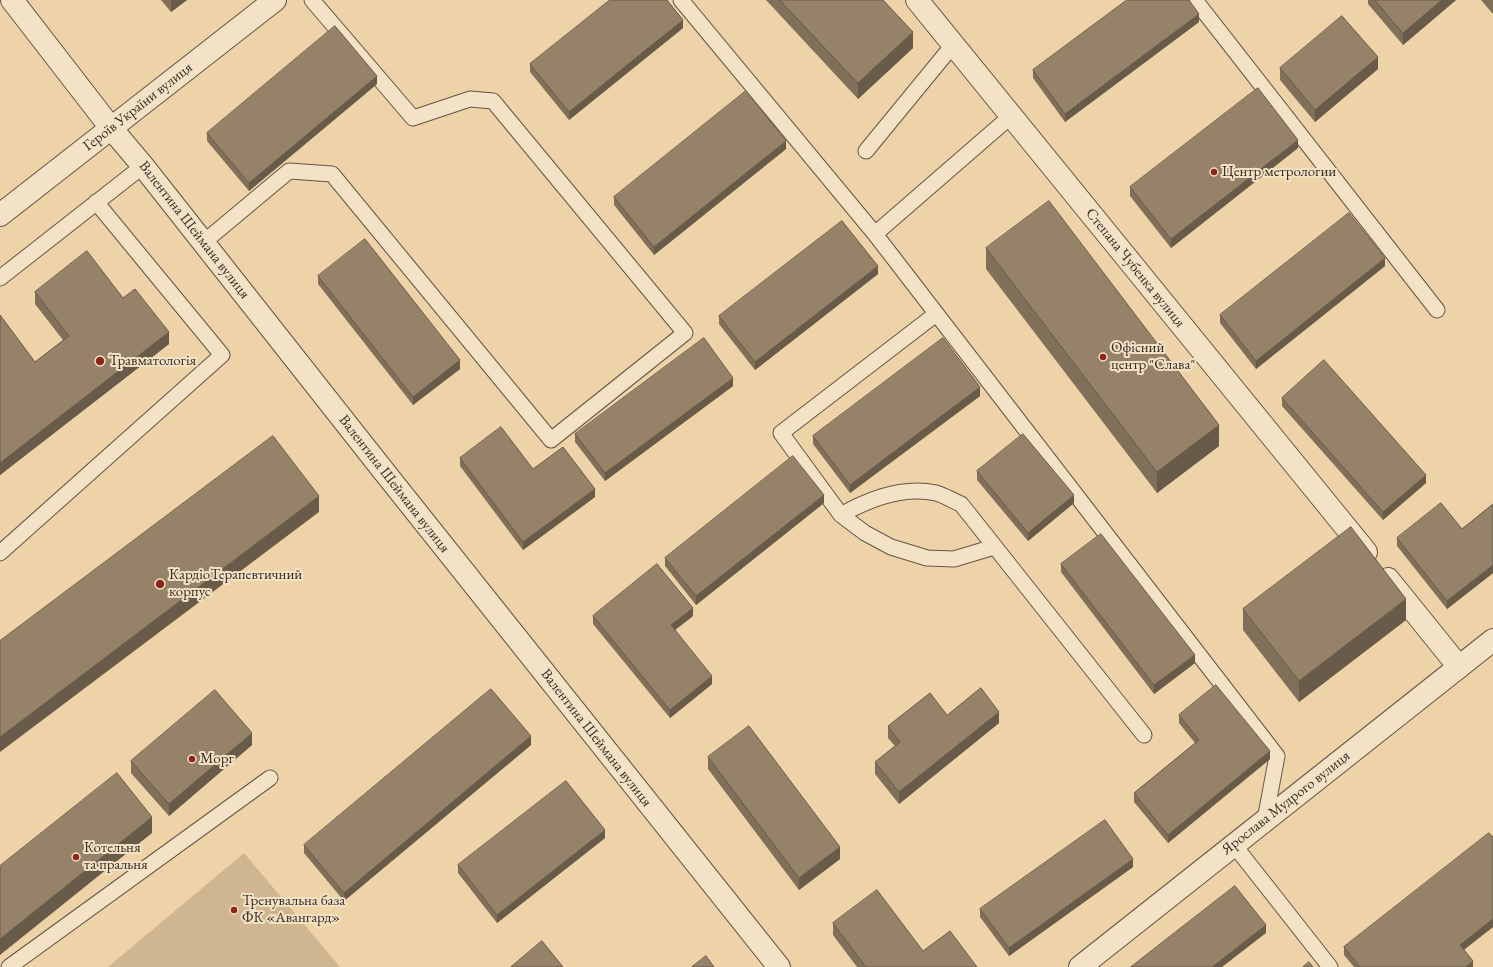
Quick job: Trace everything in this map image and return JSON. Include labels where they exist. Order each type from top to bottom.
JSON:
[{"type":"street","name":"Валентина Шеймана вулиця","points":[[12,0],[111,128],[204,242],[382,469],[779,967]]},
{"type":"street","name":"Героїв України вулиця","points":[[0,215],[275,0]]},
{"type":"street","name":"Степана Чубенка вулиця","points":[[917,0],[1459,667]]},
{"type":"street","name":"Ярослава Мудрого вулиця","points":[[1080,967],[1493,640]]},
{"type":"lane","points":[[204,242],[289,172],[332,174],[551,440],[685,333],[494,101],[470,99],[413,118],[312,0]]},
{"type":"lane","points":[[682,0],[875,234],[1277,756],[1265,820]]},
{"type":"lane","points":[[1195,0],[1437,310]]},
{"type":"lane","points":[[866,152],[953,45]]},
{"type":"lane","points":[[875,234],[1011,116]]},
{"type":"lane","points":[[0,278],[143,166]]},
{"type":"lane","points":[[0,554],[222,355],[96,202]]},
{"type":"lane","points":[[936,314],[781,433],[841,515],[865,533],[891,547],[927,558],[954,559],[994,547]]},
{"type":"lane","points":[[841,515],[857,506],[905,491],[936,493],[961,504],[1144,735]]},
{"type":"lane","points":[[9,967],[270,778]]},
{"type":"lane","points":[[1234,845],[1330,967]]},
{"type":"shaded area","name":"Тренувальна база ФК «Авангард»","points":[[244,853],[340,967],[108,967]]},
{"type":"building","points":[[610,0],[667,0],[683,20],[569,112],[530,64]]},
{"type":"building","points":[[780,0],[883,0],[913,32],[858,83]]},
{"type":"building","points":[[1127,0],[1189,0],[1199,14],[1065,114],[1033,70]]},
{"type":"building","points":[[1375,0],[1442,0],[1403,33]]},
{"type":"building","points":[[1342,16],[1378,57],[1315,110],[1280,68]]},
{"type":"building","points":[[335,26],[377,76],[249,183],[207,133]]},
{"type":"building","name":"Центр метрологии","points":[[1258,88],[1298,140],[1171,239],[1130,187]]},
{"type":"building","points":[[746,91],[786,141],[654,247],[614,197]]},
{"type":"building","name":"Офісний центр \"Слава\"","points":[[1049,201],[1219,425],[1157,472],[986,248]]},
{"type":"building","points":[[1349,213],[1385,258],[1256,361],[1220,315]]},
{"type":"building","points":[[842,221],[878,266],[755,362],[719,316]]},
{"type":"building","points":[[365,239],[460,360],[413,397],[318,276]]},
{"type":"building","name":"Травматологія","points":[[87,251],[123,298],[135,289],[169,332],[0,463],[0,315],[35,362],[69,336],[35,292]]},
{"type":"building","points":[[704,338],[733,378],[605,473],[575,434]]},
{"type":"building","points":[[943,338],[980,387],[850,485],[813,436]]},
{"type":"building","points":[[1324,360],[1426,475],[1383,512],[1282,398]]},
{"type":"building","points":[[501,427],[533,469],[563,447],[595,489],[523,542],[460,458]]},
{"type":"building","points":[[1023,434],[1074,495],[1028,533],[977,471]]},
{"type":"building","name":"КардіоТерапевтичний корпус","points":[[273,436],[319,496],[0,737],[0,641]]},
{"type":"building","points":[[793,456],[824,495],[696,596],[665,558]]},
{"type":"building","points":[[1441,503],[1462,529],[1493,504],[1493,565],[1447,601],[1397,538]]},
{"type":"building","points":[[1351,527],[1406,599],[1299,681],[1243,609]]},
{"type":"building","points":[[1101,534],[1195,655],[1154,685],[1061,564]]},
{"type":"building","points":[[657,564],[693,608],[671,625],[712,676],[670,710],[593,616]]},
{"type":"building","points":[[1216,685],[1270,751],[1168,835],[1134,793],[1199,740],[1179,715]]},
{"type":"building","points":[[981,688],[999,712],[899,792],[875,762],[900,742],[888,726],[930,693],[947,715]]},
{"type":"building","points":[[491,689],[531,736],[344,893],[304,845]]},
{"type":"building","name":"Морг","points":[[215,690],[252,733],[169,804],[131,761]]},
{"type":"building","points":[[749,726],[840,847],[799,878],[708,757]]},
{"type":"building","name":"Котельня та пральня","points":[[117,773],[152,817],[0,939],[0,866]]},
{"type":"building","points":[[566,781],[605,830],[497,915],[458,865]]},
{"type":"building","points":[[1105,820],[1133,859],[1009,948],[980,909]]},
{"type":"building","points":[[1489,833],[1493,837],[1493,919],[1460,945],[1473,961],[1466,967],[1360,967],[1344,947]]},
{"type":"building","points":[[1235,886],[1266,925],[1212,967],[1131,967]]},
{"type":"building","points":[[877,890],[923,951],[950,931],[977,967],[866,967],[833,923]]},
{"type":"building","points":[[542,941],[563,967],[511,967]]},
{"type":"building","points":[[706,956],[714,967],[692,967]]},
{"type":"building","points":[[1309,962],[1313,967],[1303,967]]},
{"type":"place","name":"Центр метрологии","points":[[1214,172]]},
{"type":"place","name":"Офісний центр \"Слава\"","points":[[1103,357]]},
{"type":"place","name":"Травматологія","points":[[100,361]]},
{"type":"place","name":"КардіоТерапевтичний корпус","points":[[160,584]]},
{"type":"place","name":"Морг","points":[[192,759]]},
{"type":"place","name":"Котельня та пральня","points":[[76,857]]},
{"type":"place","name":"Тренувальна база ФК «Авангард»","points":[[234,910]]}]
